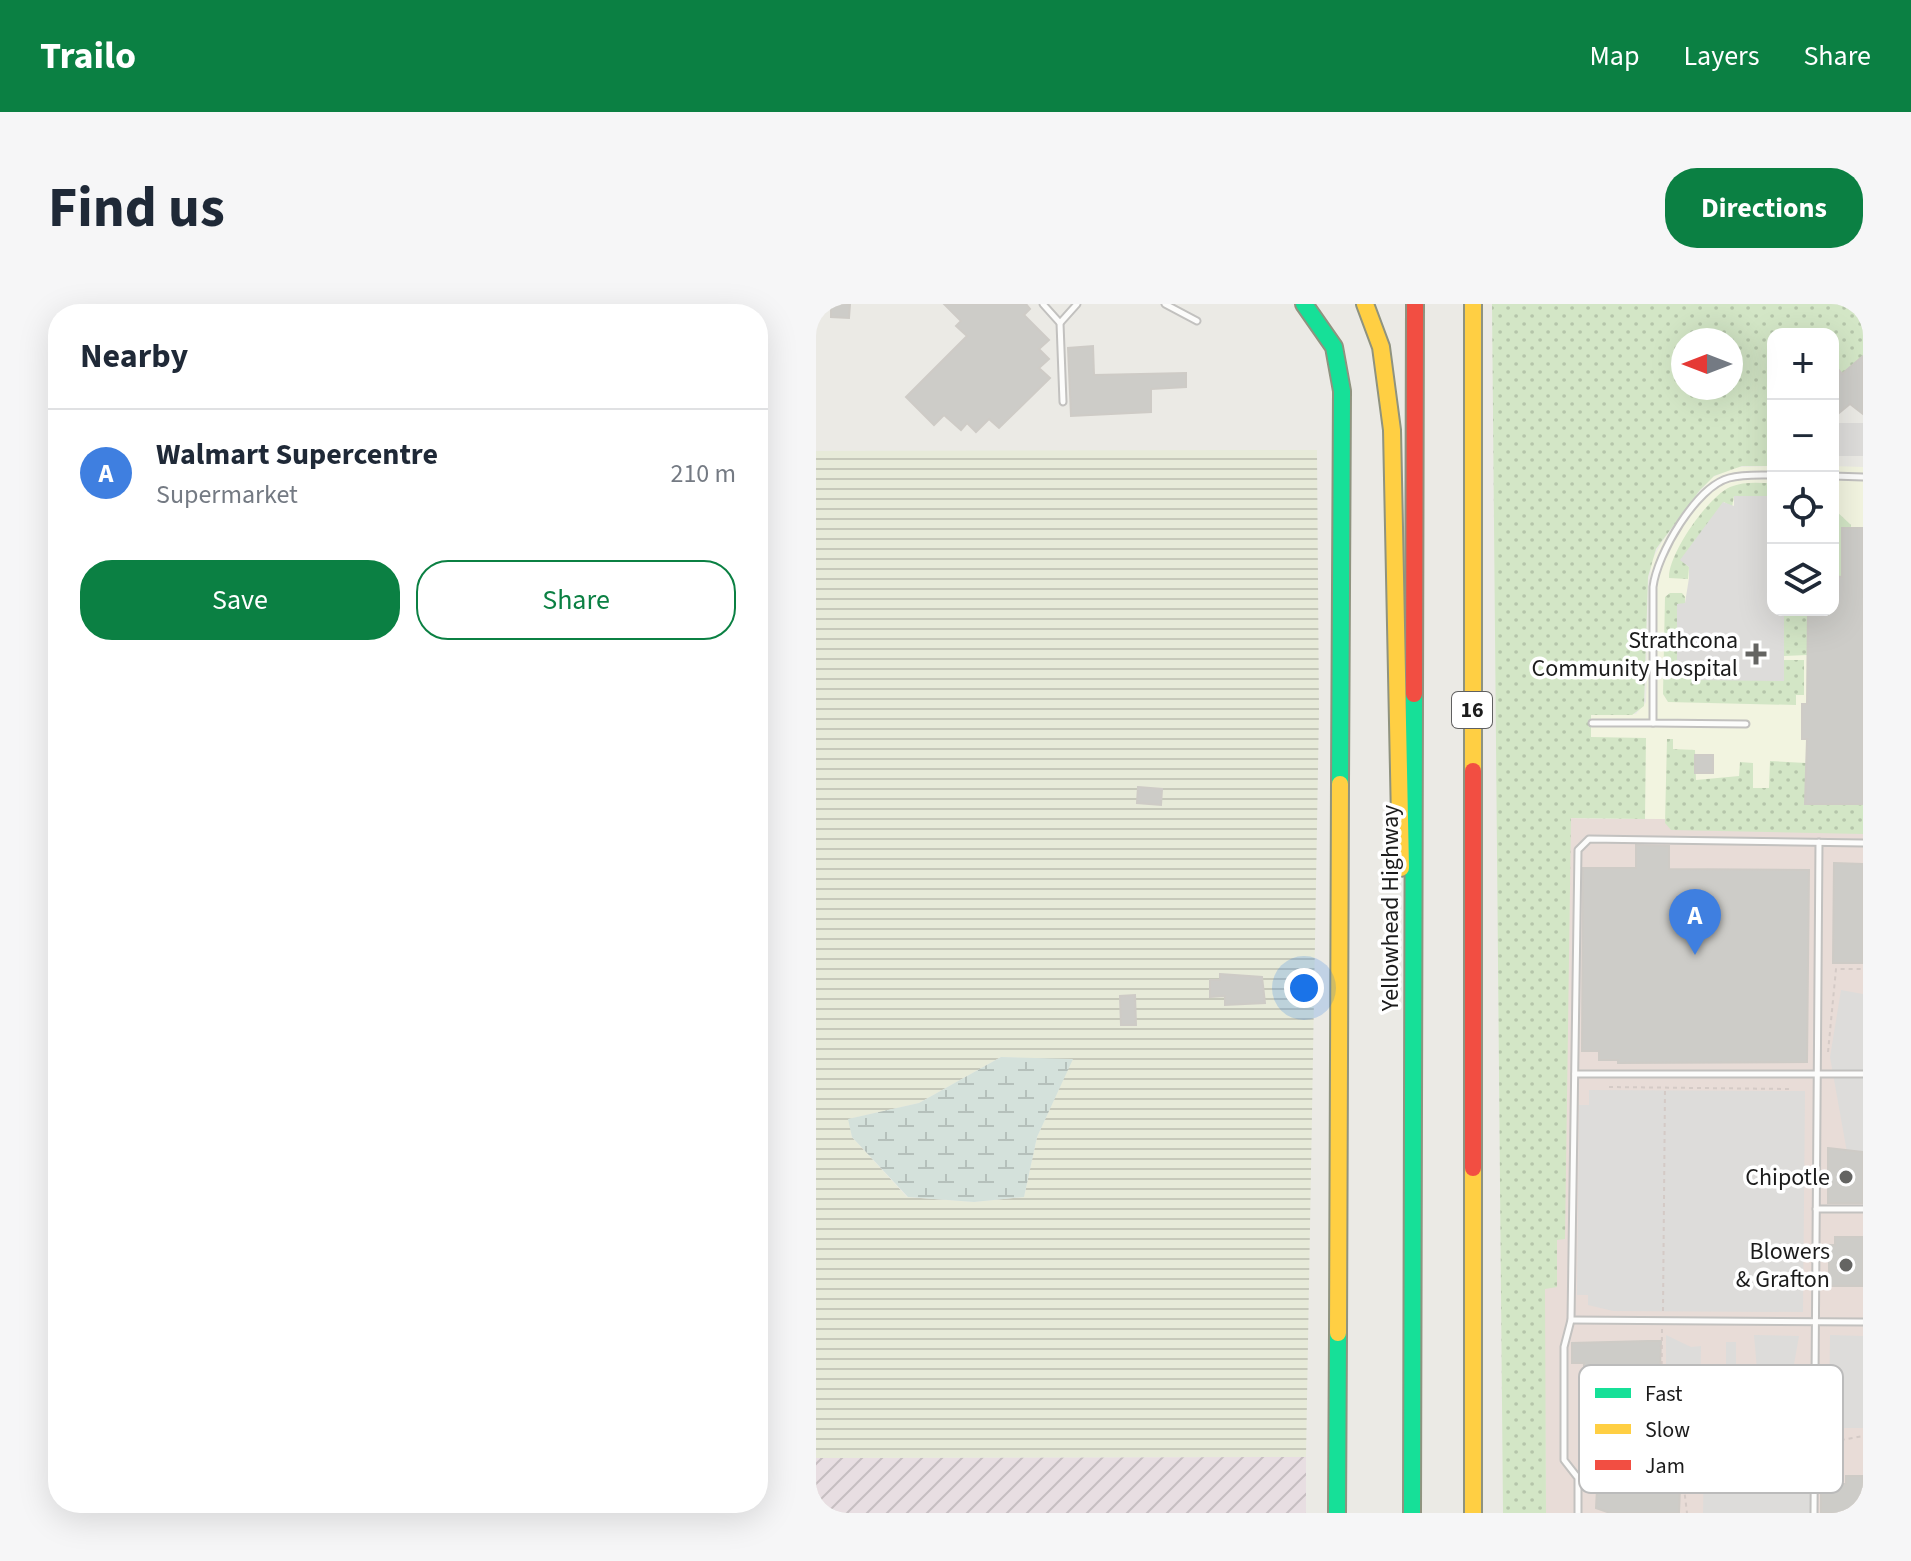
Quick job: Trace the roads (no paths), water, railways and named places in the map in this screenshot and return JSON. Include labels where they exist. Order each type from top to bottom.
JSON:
[{"type":"main road","points":[[1304,304],[1334,347],[1342,391],[1337,1513]]},
{"type":"main road","points":[[1365,304],[1381,347],[1392,430],[1403,966],[1414,1082]]},
{"type":"main road","name":"Yellowhead Highway","points":[[1412,1513],[1415,304]]},
{"type":"main road","name":"16","points":[[1473,304],[1473,1513]]},
{"type":"lane","points":[[1043,304],[1060,323],[1063,402]]},
{"type":"lane","points":[[1060,323],[1077,304]]},
{"type":"lane","points":[[1165,304],[1197,321]]},
{"type":"lane","points":[[1653,723],[1653,587],[1661,555],[1710,488],[1727,478],[1767,475]]},
{"type":"lane","points":[[1839,476],[1863,477]]},
{"type":"lane","points":[[1592,723],[1746,724]]},
{"type":"lane","points":[[1578,1513],[1578,1478],[1564,1460],[1564,1347],[1571,1320],[1576,860],[1589,839],[1863,843]]},
{"type":"lane","points":[[1815,1365],[1819,842]]},
{"type":"lane","points":[[1575,1074],[1863,1074]]},
{"type":"lane","points":[[1816,1209],[1863,1209]]},
{"type":"lane","points":[[1571,1320],[1863,1322]]},
{"type":"place","name":"Strathcona Community Hospital","points":[[1756,654]]},
{"type":"place","name":"Walmart Supercentre","points":[[1695,955]]},
{"type":"place","name":"Chipotle","points":[[1846,1177]]},
{"type":"place","name":"Blowers & Grafton","points":[[1846,1265]]}]
